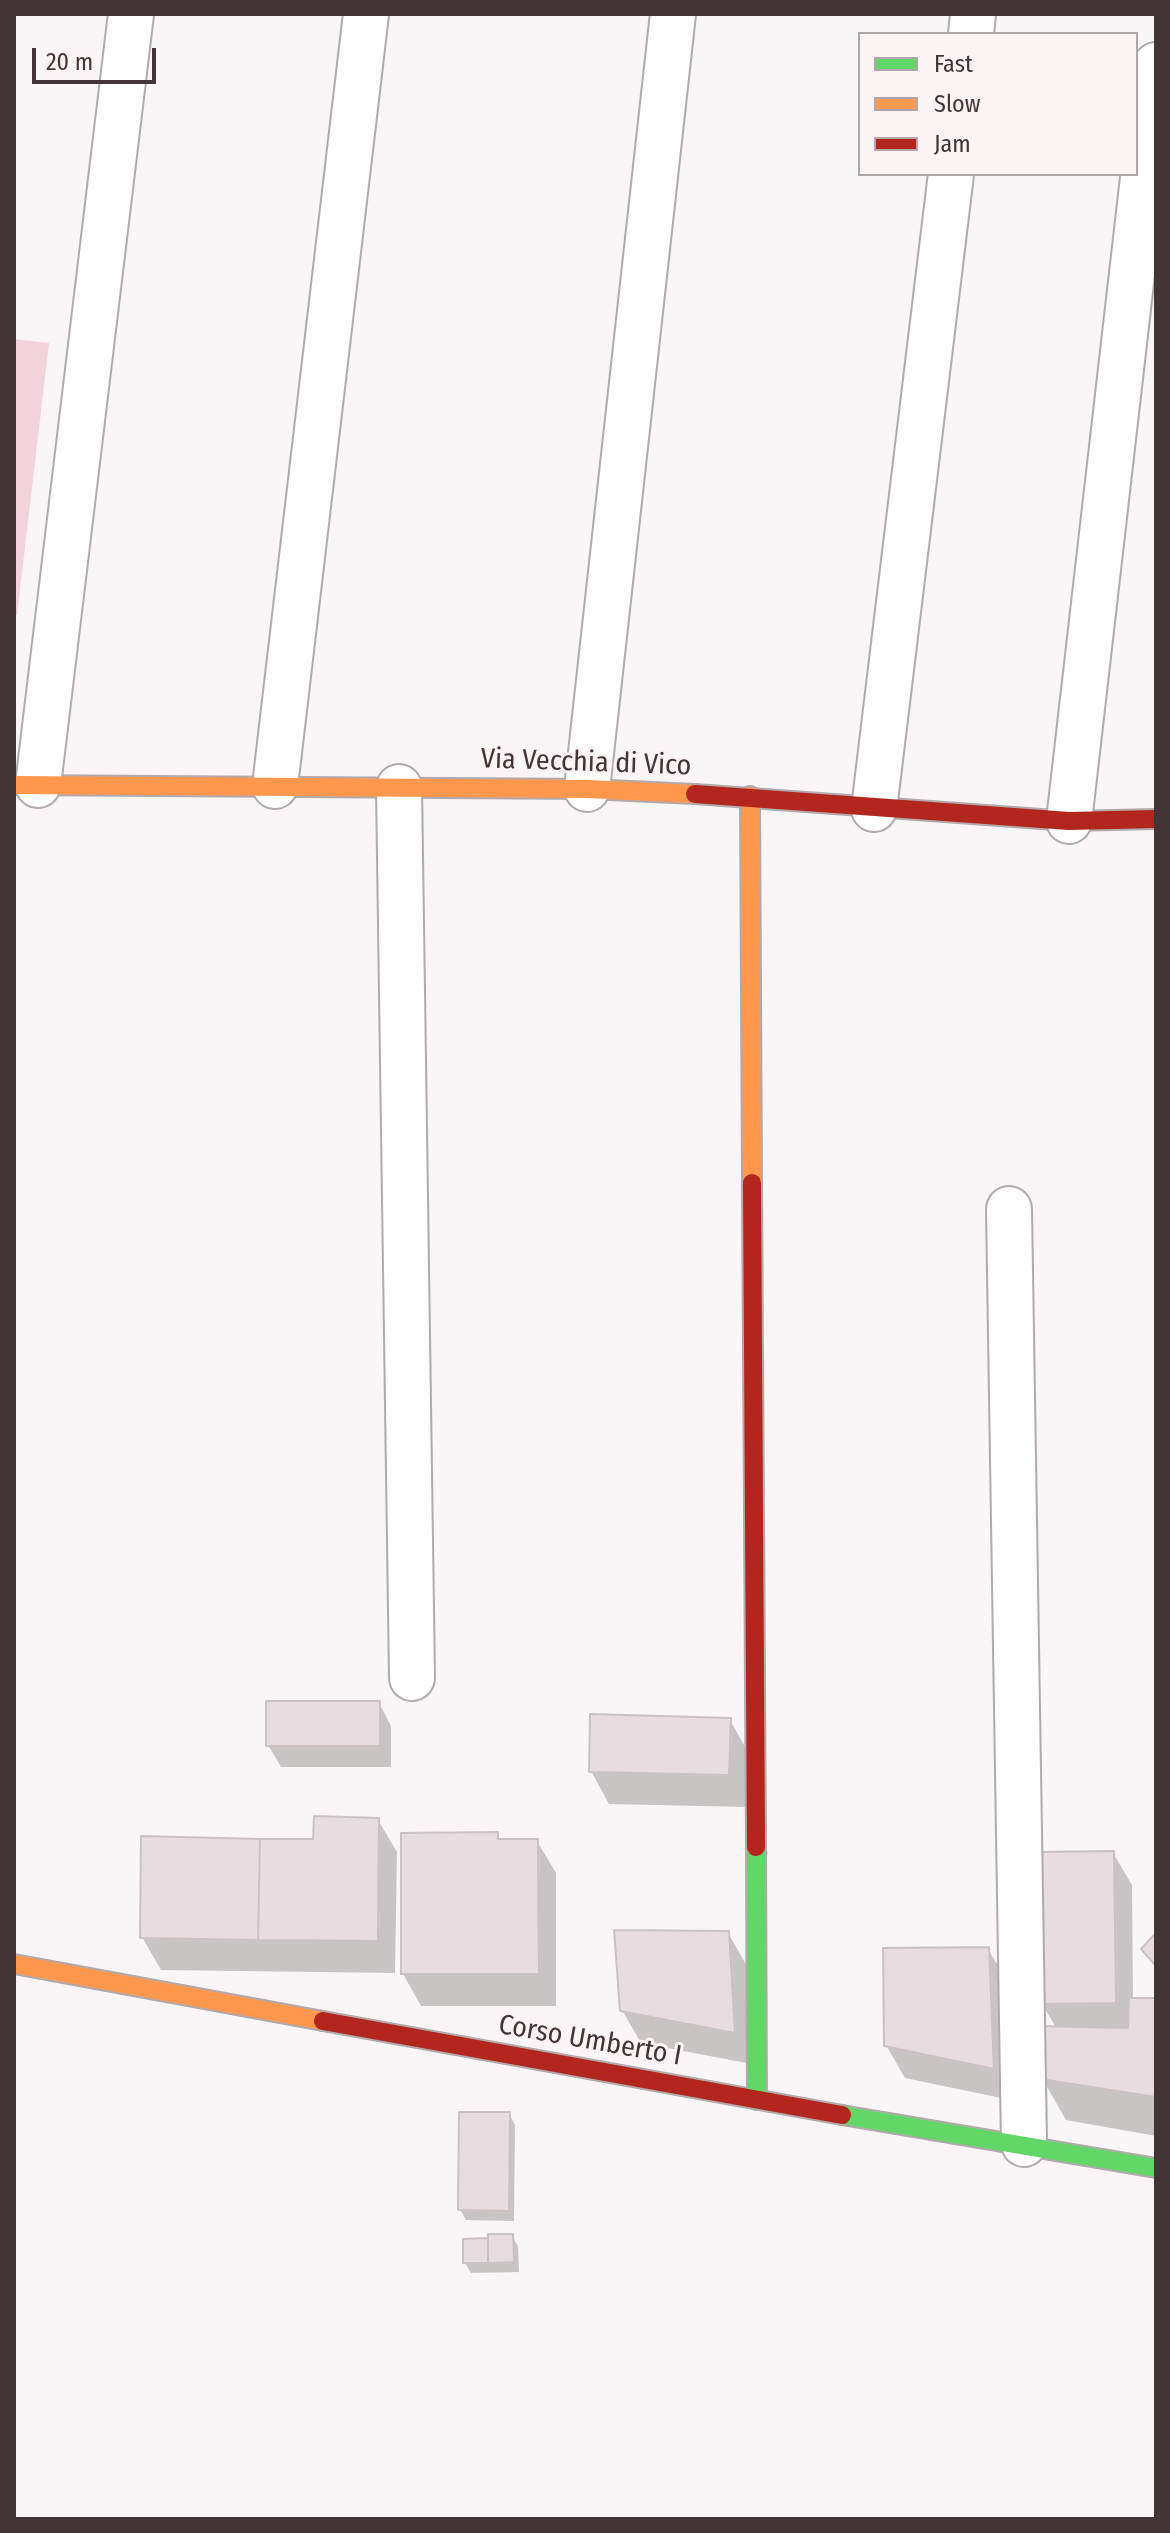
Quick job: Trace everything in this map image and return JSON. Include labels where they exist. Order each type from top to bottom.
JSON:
[{"type":"street","points":[[26,785],[131,14]]},
{"type":"street","points":[[275,786],[366,14]]},
{"type":"street","points":[[587,789],[673,14]]},
{"type":"street","points":[[1069,821],[1156,65]]},
{"type":"street","points":[[874,809],[951,176]]},
{"type":"street","name":"Via Vecchia di Vico","points":[[26,785],[587,789],[750,796],[874,809],[1069,821],[1156,819]]},
{"type":"street","points":[[399,787],[412,1678]]},
{"type":"street","points":[[750,796],[757,2100]]},
{"type":"street","points":[[1009,1209],[1024,2144]]},
{"type":"street","name":"Corso Umberto I","points":[[14,1964],[757,2100],[1156,2168]]},
{"type":"shaded area","points":[[14,339],[49,343],[17,615],[14,614]]},
{"type":"building","points":[[266,1701],[380,1701],[380,1746],[266,1746]]},
{"type":"building","points":[[590,1714],[731,1718],[729,1775],[589,1772]]},
{"type":"building","points":[[314,1816],[379,1818],[378,1941],[258,1940],[260,1839],[313,1839]]},
{"type":"building","points":[[498,1832],[498,1839],[538,1839],[539,1974],[401,1974],[401,1833]]},
{"type":"building","points":[[141,1836],[260,1839],[258,1940],[140,1938]]},
{"type":"building","points":[[1114,1851],[1116,2003],[1040,2004],[1039,1852]]},
{"type":"building","points":[[614,1930],[729,1931],[735,2033],[620,2011]]},
{"type":"building","points":[[1156,1933],[1156,1966],[1141,1949]]},
{"type":"building","points":[[989,1947],[994,2069],[884,2046],[883,1948]]},
{"type":"building","points":[[1129,1998],[1156,1998],[1156,2097],[1040,2079],[1037,2026],[1128,2028]]},
{"type":"building","points":[[459,2112],[510,2112],[509,2211],[458,2210]]},
{"type":"building","points":[[488,2234],[513,2234],[514,2262],[488,2263]]},
{"type":"building","points":[[488,2238],[488,2263],[463,2263],[463,2239]]},
{"type":"traffic: fast","points":[[756,1847],[757,2100]]},
{"type":"traffic: fast","points":[[842,2115],[1156,2168]]},
{"type":"traffic: slow","points":[[14,785],[587,789],[695,794]]},
{"type":"traffic: slow","points":[[750,796],[752,1183]]},
{"type":"traffic: slow","points":[[14,1964],[323,2021]]},
{"type":"traffic: jam","points":[[695,794],[1069,821],[1156,819]]},
{"type":"traffic: jam","points":[[752,1183],[756,1847]]},
{"type":"traffic: jam","points":[[323,2021],[842,2115]]}]
